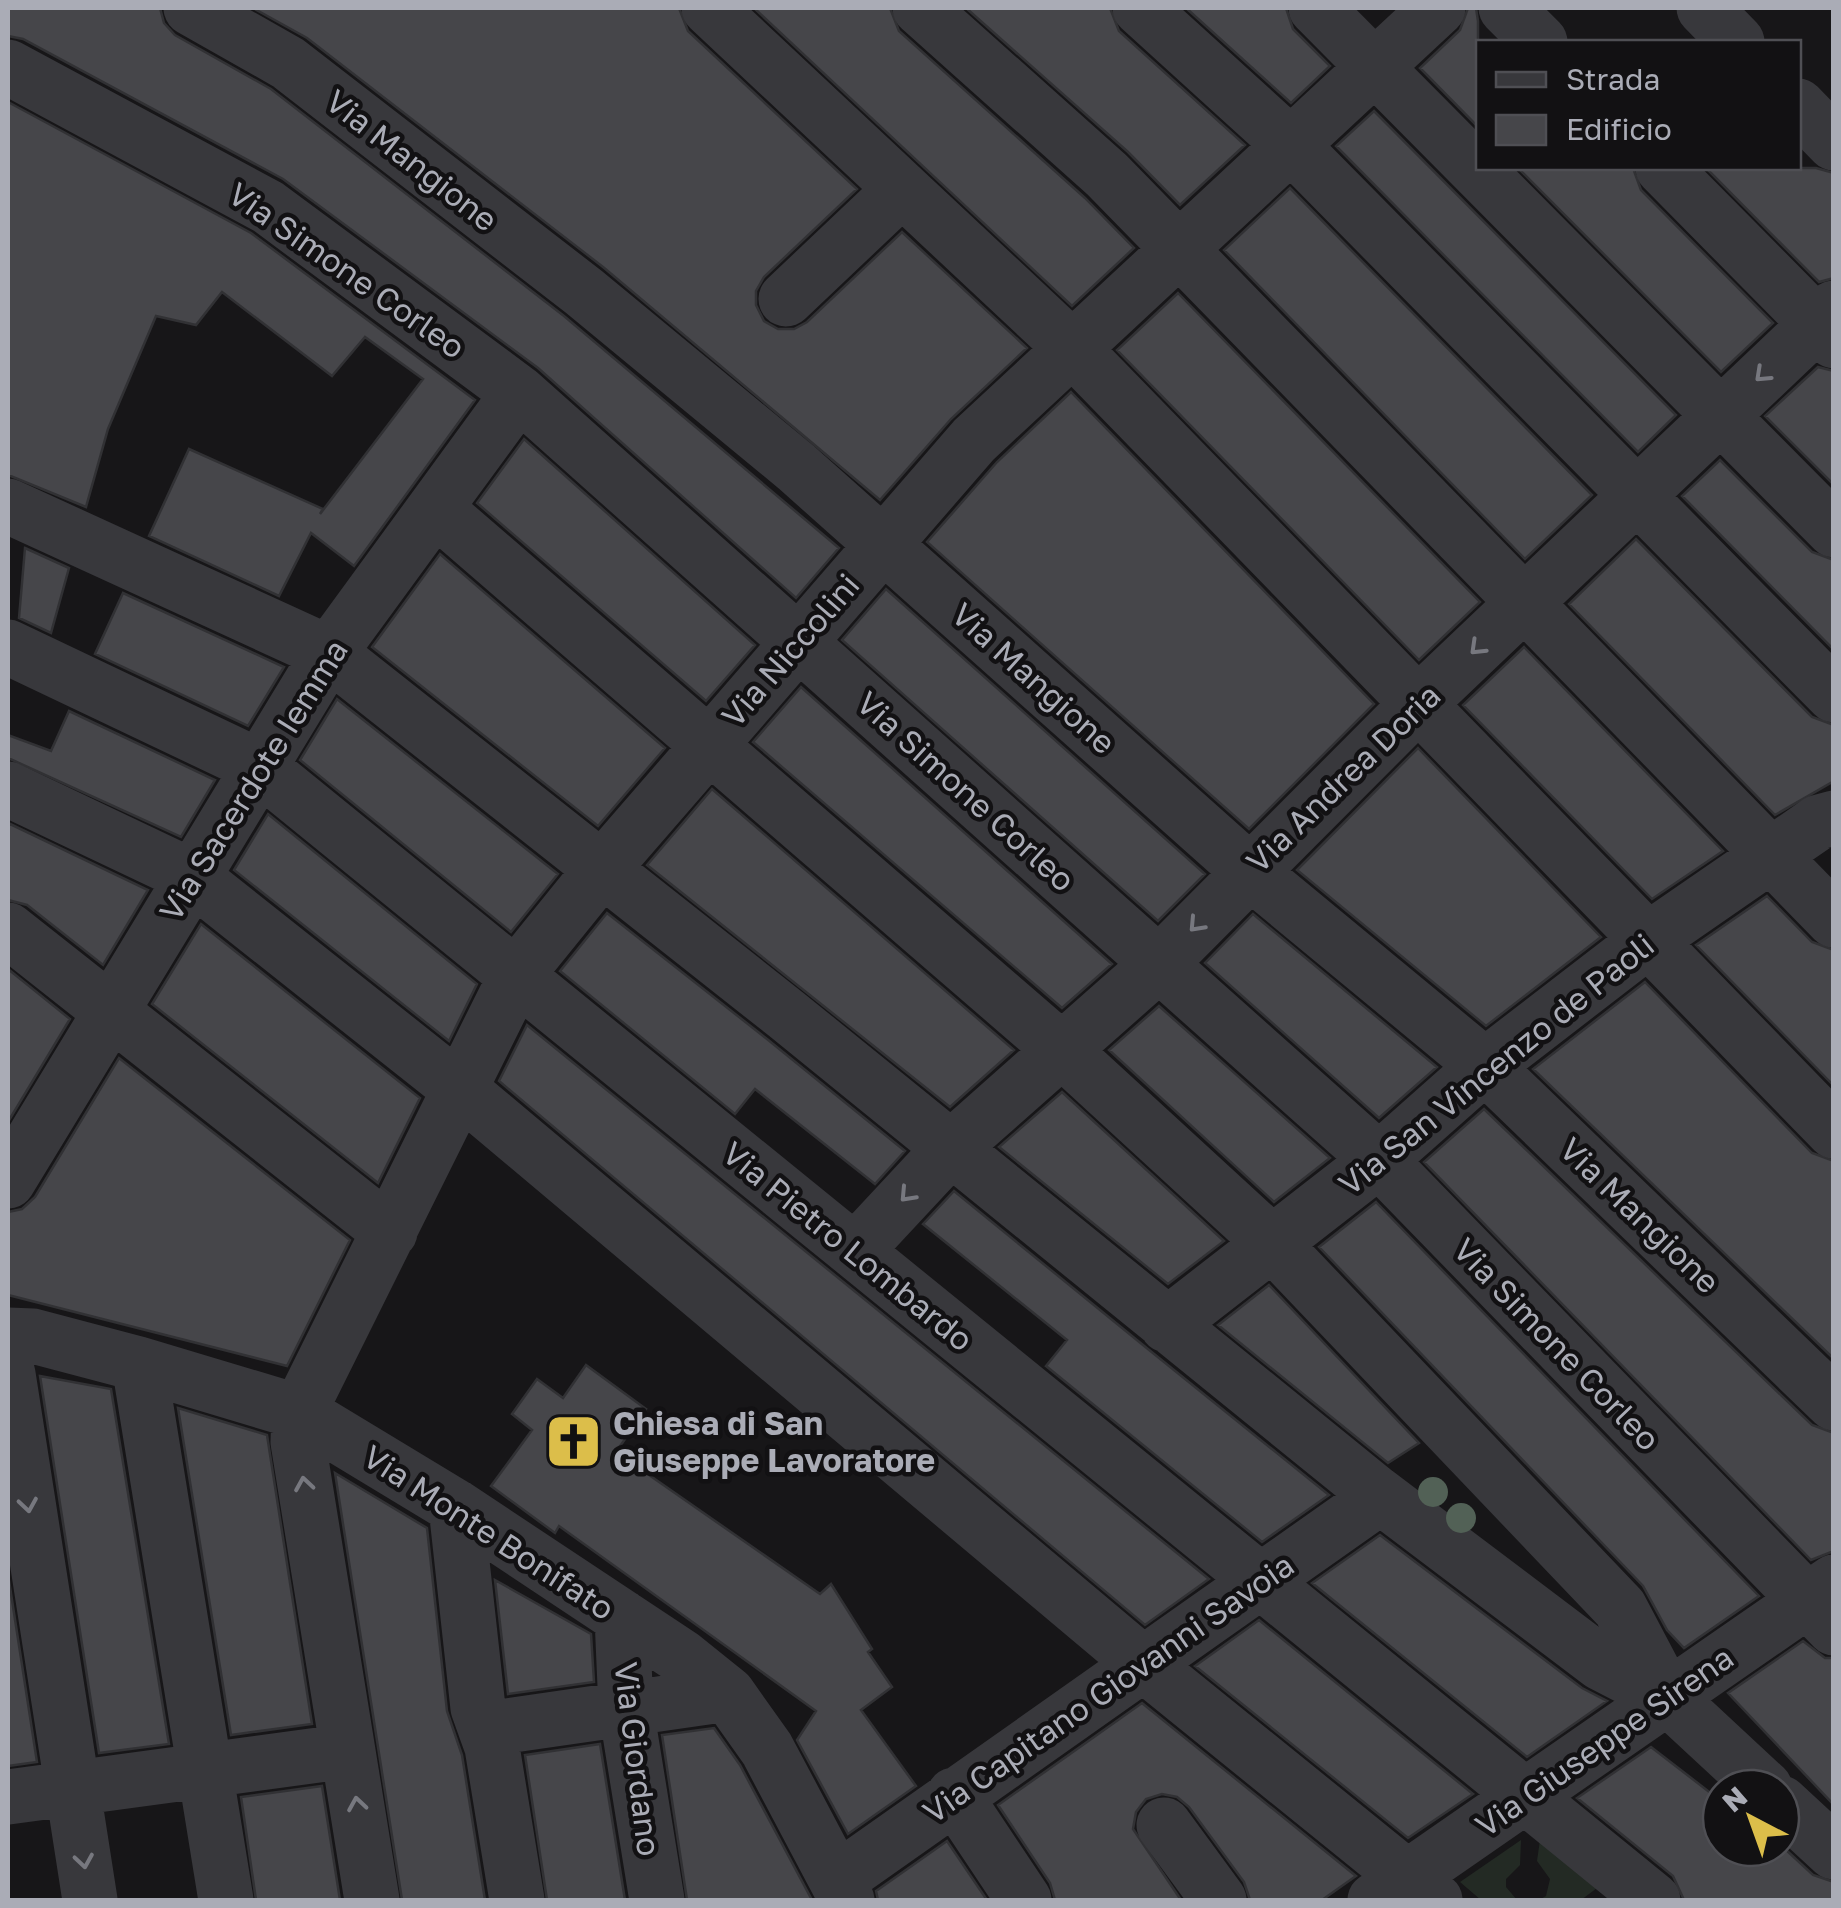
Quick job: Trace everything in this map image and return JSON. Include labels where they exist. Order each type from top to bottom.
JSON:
[{"type":"street","name":"Via Mangione","points":[[195,8],[288,63],[584,292],[883,542],[1248,870],[1484,1066],[1834,1402]]},
{"type":"street","points":[[709,8],[1072,348],[1834,1130]]},
{"type":"street","points":[[920,8],[1107,175],[1834,920]]},
{"type":"street","points":[[1140,8],[1293,147],[1834,696]]},
{"type":"street","points":[[1316,8],[1476,166]]},
{"type":"street","name":"Via Niccolini","points":[[299,1412],[517,974],[602,869],[974,440],[1438,8]]},
{"type":"street","points":[[1506,8],[1538,40]]},
{"type":"street","points":[[1704,8],[1736,40]]},
{"type":"street","name":"Via Simone Corleo","points":[[8,67],[268,207],[519,393],[1379,1160],[1825,1603]]},
{"type":"street","points":[[1801,109],[1834,143]]},
{"type":"street","points":[[1480,170],[1834,530]]},
{"type":"street","points":[[1665,170],[1828,324]]},
{"type":"street","points":[[786,299],[902,189]]},
{"type":"street","name":"Via Andrea Doria","points":[[855,1250],[950,1148],[1159,964],[1248,870],[1636,494],[1720,415],[1828,324]]},
{"type":"street","name":"Via Sacerdote Iemma","points":[[8,1181],[330,653],[519,393]]},
{"type":"street","points":[[437,510],[710,742],[1063,1052],[1272,1243],[1620,1608],[1667,1697]]},
{"type":"street","points":[[9,523],[330,653],[1376,1493],[1601,1663],[1667,1697],[1743,1768]]},
{"type":"street","name":"Via Pietro Lombardo","points":[[8,646],[258,766],[1654,1900]]},
{"type":"street","points":[[8,788],[191,876],[462,1091],[1141,1662],[1406,1893]]},
{"type":"street","name":"Via San Vincenzo de Paoli","points":[[1167,1324],[1379,1160],[1484,1066],[1651,938],[1819,822],[1834,818]]},
{"type":"street","points":[[8,930],[390,1232]]},
{"type":"street","name":"Via Monte Bonifato","points":[[8,1335],[33,1336],[299,1412],[456,1508],[622,1617],[728,1694],[767,1750],[842,1890]]},
{"type":"street","points":[[138,1364],[226,1900]]},
{"type":"street","points":[[8,1374],[90,1900]]},
{"type":"street","points":[[299,1412],[298,1442],[372,1900]]},
{"type":"street","name":"Via Capitano Giovanni Savoia","points":[[842,1890],[954,1795],[1363,1509],[1376,1493]]},
{"type":"street","points":[[456,1508],[478,1708],[486,1730],[516,1900]]},
{"type":"street","name":"Via Giuseppe Sirena","points":[[1406,1893],[1526,1796],[1667,1697],[1825,1603]]},
{"type":"street","name":"Via Giordano","points":[[622,1617],[626,1709],[658,1900]]},
{"type":"street","points":[[486,1730],[728,1694]]},
{"type":"street","points":[[8,1797],[348,1750]]},
{"type":"street","points":[[954,1795],[1024,1900]]},
{"type":"street","points":[[1801,1821],[1834,1852]]},
{"type":"street","points":[[1164,1825],[1220,1900]]},
{"type":"shaded area","points":[[1521,1840],[1520,1865],[1506,1879],[1506,1887],[1517,1900],[1481,1900],[1460,1882]]},
{"type":"shaded area","points":[[1540,1840],[1597,1888],[1581,1900],[1539,1900],[1546,1896],[1550,1879],[1537,1861]]},
{"type":"building","points":[[8,8],[160,8],[164,23],[175,35],[271,89],[564,316],[839,548],[796,598],[538,368],[283,179],[23,39],[8,36]]},
{"type":"building","points":[[253,8],[679,8],[688,31],[857,189],[764,277],[756,291],[756,305],[764,321],[778,329],[794,329],[807,322],[902,232],[1027,348],[951,419],[880,500],[603,267],[307,38]]},
{"type":"building","points":[[754,8],[890,8],[899,31],[1085,198],[1134,248],[1072,306]]},
{"type":"building","points":[[966,8],[1110,8],[1119,31],[1245,145],[1180,205],[1128,152]]},
{"type":"building","points":[[1186,8],[1286,8],[1293,29],[1330,66],[1291,103]]},
{"type":"building","points":[[1468,8],[1476,8],[1476,125],[1420,68],[1460,30]]},
{"type":"building","points":[[8,102],[251,233],[475,400],[354,566],[311,533],[279,596],[149,536],[189,449],[323,509],[320,514],[423,379],[365,337],[332,376],[222,292],[196,325],[156,316],[108,429],[86,507],[8,475]]},
{"type":"building","points":[[1374,111],[1676,415],[1638,452],[1336,146]]},
{"type":"building","points":[[1816,168],[1834,173],[1834,278],[1819,282],[1708,170]]},
{"type":"building","points":[[1520,170],[1634,170],[1641,190],[1773,323],[1721,372]]},
{"type":"building","points":[[1290,188],[1592,495],[1525,559],[1224,250]]},
{"type":"building","points":[[1178,293],[1480,602],[1419,660],[1117,350]]},
{"type":"building","points":[[1818,367],[1834,371],[1834,485],[1765,416]]},
{"type":"building","points":[[1071,392],[1374,704],[1249,829],[927,542],[997,462]]},
{"type":"building","points":[[524,439],[755,645],[706,701],[477,503]]},
{"type":"building","points":[[1720,460],[1812,552],[1834,560],[1834,650],[1682,496]]},
{"type":"building","points":[[1636,539],[1812,717],[1834,725],[1834,781],[1775,815],[1569,604]]},
{"type":"building","points":[[25,548],[69,568],[51,633],[19,618]]},
{"type":"building","points":[[440,554],[665,748],[598,826],[372,647]]},
{"type":"building","points":[[886,589],[1205,874],[1158,921],[842,640]]},
{"type":"building","points":[[123,593],[284,667],[248,726],[95,654]]},
{"type":"building","points":[[1524,647],[1723,851],[1652,899],[1463,705]]},
{"type":"building","points":[[801,687],[1112,964],[1062,1008],[753,742]]},
{"type":"building","points":[[337,699],[558,874],[511,932],[300,760]]},
{"type":"building","points":[[69,711],[215,780],[181,837],[8,758],[8,735],[51,751]]},
{"type":"building","points":[[1418,748],[1601,937],[1486,1026],[1297,870]]},
{"type":"building","points":[[712,789],[1014,1050],[950,1107],[647,865]]},
{"type":"building","points":[[268,814],[477,984],[449,1041],[234,870]]},
{"type":"building","points":[[8,823],[148,890],[103,965],[27,905],[8,900]]},
{"type":"building","points":[[1767,896],[1812,942],[1834,950],[1834,1086],[1696,945]]},
{"type":"building","points":[[607,913],[905,1151],[875,1184],[755,1089],[735,1114],[560,971]]},
{"type":"building","points":[[1253,914],[1437,1067],[1379,1118],[1205,963]]},
{"type":"building","points":[[201,924],[420,1098],[378,1183],[152,1004]]},
{"type":"building","points":[[8,969],[70,1019],[8,1122]]},
{"type":"building","points":[[1645,982],[1812,1153],[1834,1161],[1834,1359],[1533,1069]]},
{"type":"building","points":[[1159,1006],[1330,1158],[1274,1202],[1109,1050]]},
{"type":"building","points":[[527,1025],[1209,1579],[1145,1625],[499,1081]]},
{"type":"building","points":[[119,1058],[350,1240],[287,1366],[8,1295],[8,1212],[22,1209],[35,1197]]},
{"type":"building","points":[[1062,1092],[1224,1241],[1168,1284],[999,1147]]},
{"type":"building","points":[[1484,1109],[1812,1425],[1834,1433],[1834,1551],[1811,1560],[1424,1162]]},
{"type":"building","points":[[954,1191],[1329,1495],[1262,1542],[1046,1366],[1067,1340],[923,1224]]},
{"type":"building","points":[[1376,1202],[1759,1596],[1684,1648],[1667,1630],[1643,1586],[1319,1247]]},
{"type":"building","points":[[1269,1285],[1419,1443],[1388,1463],[1218,1325]]},
{"type":"building","points":[[586,1365],[646,1409],[616,1452],[820,1594],[831,1584],[872,1649],[868,1652],[892,1687],[861,1710],[916,1786],[848,1834],[797,1740],[816,1711],[559,1526],[555,1533],[491,1486],[532,1430],[512,1414],[537,1379],[563,1398]]},
{"type":"building","points":[[40,1376],[111,1389],[169,1744],[99,1753]]},
{"type":"building","points":[[178,1408],[267,1435],[312,1724],[231,1735]]},
{"type":"building","points":[[335,1473],[427,1528],[447,1711],[462,1755],[485,1900],[402,1900]]},
{"type":"building","points":[[1380,1535],[1582,1688],[1607,1701],[1527,1757],[1312,1583]]},
{"type":"building","points":[[8,1574],[37,1762],[8,1766]]},
{"type":"building","points":[[495,1580],[591,1634],[594,1682],[508,1694]]},
{"type":"building","points":[[1259,1620],[1473,1794],[1408,1838],[1195,1666]]},
{"type":"building","points":[[1803,1641],[1825,1658],[1834,1658],[1834,1805],[1801,1768],[1728,1693]]},
{"type":"building","points":[[1142,1703],[1356,1876],[1322,1900],[1250,1900],[1244,1882],[1189,1807],[1177,1797],[1162,1794],[1146,1799],[1136,1812],[1133,1829],[1181,1900],[1055,1900],[1050,1883],[998,1805]]},
{"type":"building","points":[[714,1728],[740,1765],[812,1900],[687,1900],[662,1735]]},
{"type":"building","points":[[600,1744],[625,1900],[547,1900],[525,1755]]},
{"type":"building","points":[[1651,1747],[1701,1786],[1701,1868],[1801,1868],[1801,1864],[1813,1875],[1834,1882],[1834,1900],[1684,1900],[1673,1876],[1577,1798]]},
{"type":"building","points":[[322,1786],[340,1900],[256,1900],[241,1797]]},
{"type":"building","points":[[947,1841],[987,1900],[878,1900],[876,1891]]},
{"type":"place","name":"Chiesa di San Giuseppe Lavoratore","points":[[574,1441]]}]
